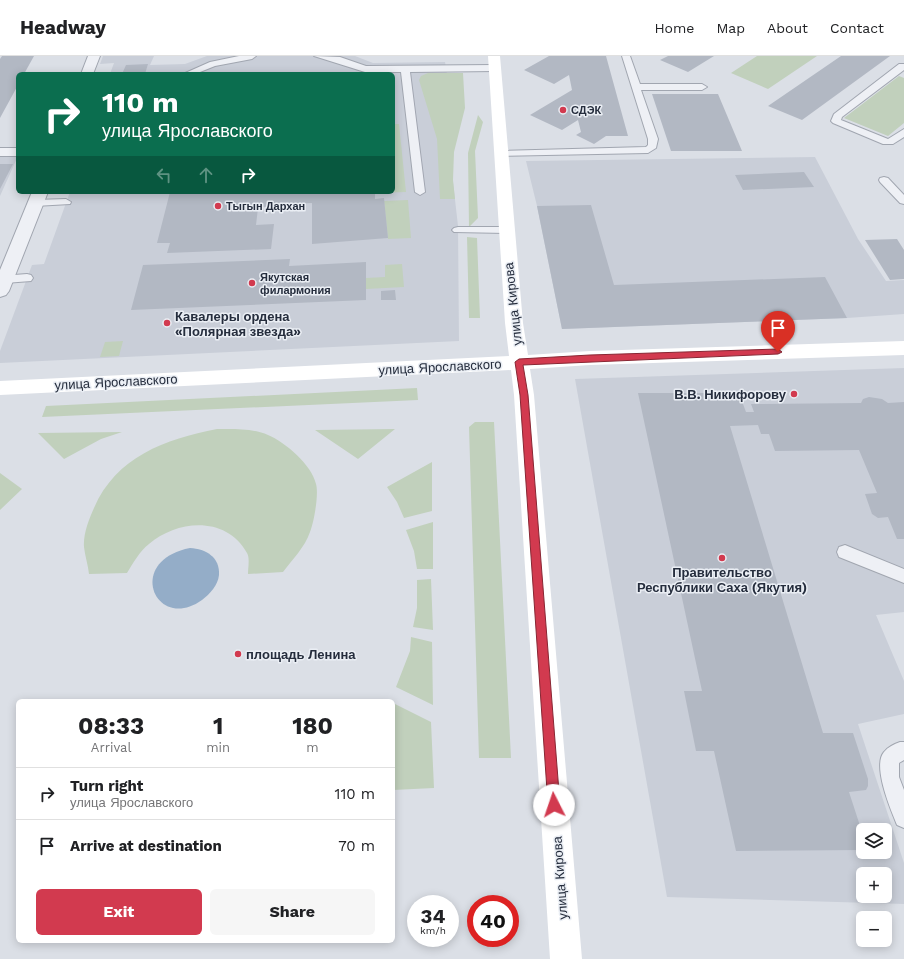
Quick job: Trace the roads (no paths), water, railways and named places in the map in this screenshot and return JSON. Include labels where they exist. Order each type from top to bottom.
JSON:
[{"type":"street","points":[[88,72],[94,56]]},
{"type":"street","name":"улица Кирова","points":[[494,62],[514,323],[524,395],[566,959]]},
{"type":"street","points":[[0,152],[16,152]]},
{"type":"street","points":[[2,285],[37,198]]},
{"type":"street","name":"улица Ярославского","points":[[0,388],[598,357],[904,348]]},
{"type":"lane","points":[[192,72],[213,64],[252,56]]},
{"type":"lane","points":[[318,56],[340,60],[365,69],[405,69],[494,62]]},
{"type":"lane","points":[[501,154],[648,150],[653,146],[653,139],[626,56]]},
{"type":"lane","points":[[903,66],[837,116],[836,121],[883,142],[890,142],[904,132]]},
{"type":"lane","points":[[405,69],[420,192]]},
{"type":"lane","points":[[636,87],[702,87]]},
{"type":"lane","points":[[884,180],[904,201]]},
{"type":"lane","points":[[37,198],[66,202]]},
{"type":"lane","points":[[458,230],[506,230]]},
{"type":"lane","points":[[2,285],[27,278]]},
{"type":"lane","points":[[844,552],[904,576]]},
{"type":"lane","points":[[904,751],[900,751],[890,760],[890,777],[904,818]]},
{"type":"water","points":[[190,548],[201,550],[211,555],[217,563],[219,569],[218,579],[213,589],[202,600],[186,608],[171,608],[161,601],[154,591],[153,579],[158,566],[170,555]]},
{"type":"place","name":"СДЭК","points":[[563,110]]},
{"type":"place","name":"Тыгын Дархан","points":[[218,206]]},
{"type":"place","name":"Якутская филармония","points":[[252,283]]},
{"type":"place","name":"Кавалеры ордена «Полярная звезда»","points":[[167,323]]},
{"type":"place","name":"В.В. Никифорову","points":[[794,394]]},
{"type":"place","name":"Правительство Республики Саха (Якутия)","points":[[722,558]]},
{"type":"place","name":"площадь Ленина","points":[[238,654]]}]
